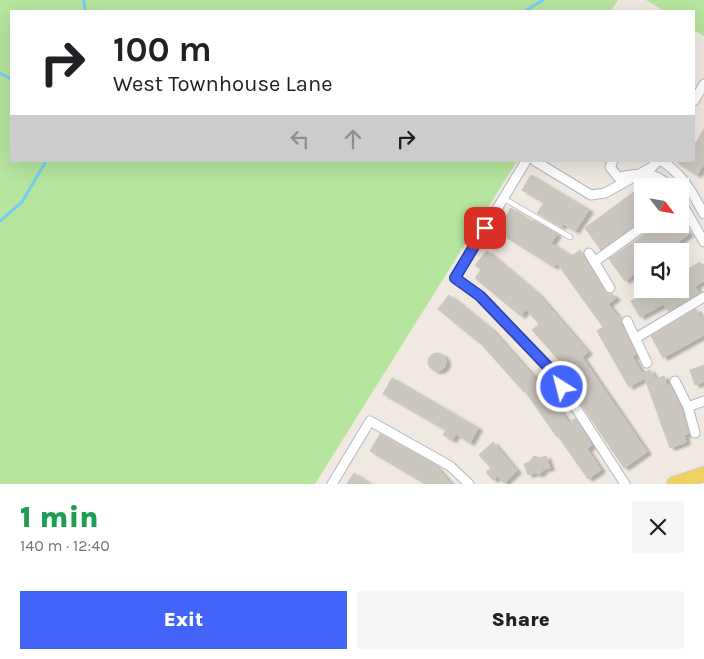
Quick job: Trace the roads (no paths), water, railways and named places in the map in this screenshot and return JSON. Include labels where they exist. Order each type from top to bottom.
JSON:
[{"type":"main road","points":[[674,484],[704,474]]},
{"type":"street","points":[[695,99],[704,84]]},
{"type":"street","points":[[525,162],[455,278],[480,296],[552,371],[625,484]]},
{"type":"street","points":[[537,162],[591,195],[605,193],[659,162]]},
{"type":"street","points":[[612,162],[610,167],[618,177],[641,173],[658,178]]},
{"type":"street","points":[[662,162],[676,171],[681,178]]},
{"type":"street","points":[[689,188],[704,214]]},
{"type":"street","points":[[689,215],[704,242]]},
{"type":"street","points":[[594,262],[634,233]]},
{"type":"street","points":[[589,252],[610,288]]},
{"type":"street","points":[[636,338],[704,297]]},
{"type":"street","points":[[627,322],[647,363]]},
{"type":"street","points":[[675,381],[688,407],[695,433]]},
{"type":"street","points":[[688,407],[704,401]]},
{"type":"street","points":[[332,484],[370,421],[450,466],[469,484]]},
{"type":"lane","points":[[503,198],[570,237]]},
{"type":"waterway","points":[[84,0],[85,10]]},
{"type":"waterway","points":[[527,10],[543,0]]},
{"type":"waterway","points":[[0,73],[10,78]]},
{"type":"waterway","points":[[0,221],[22,202],[45,162]]}]
